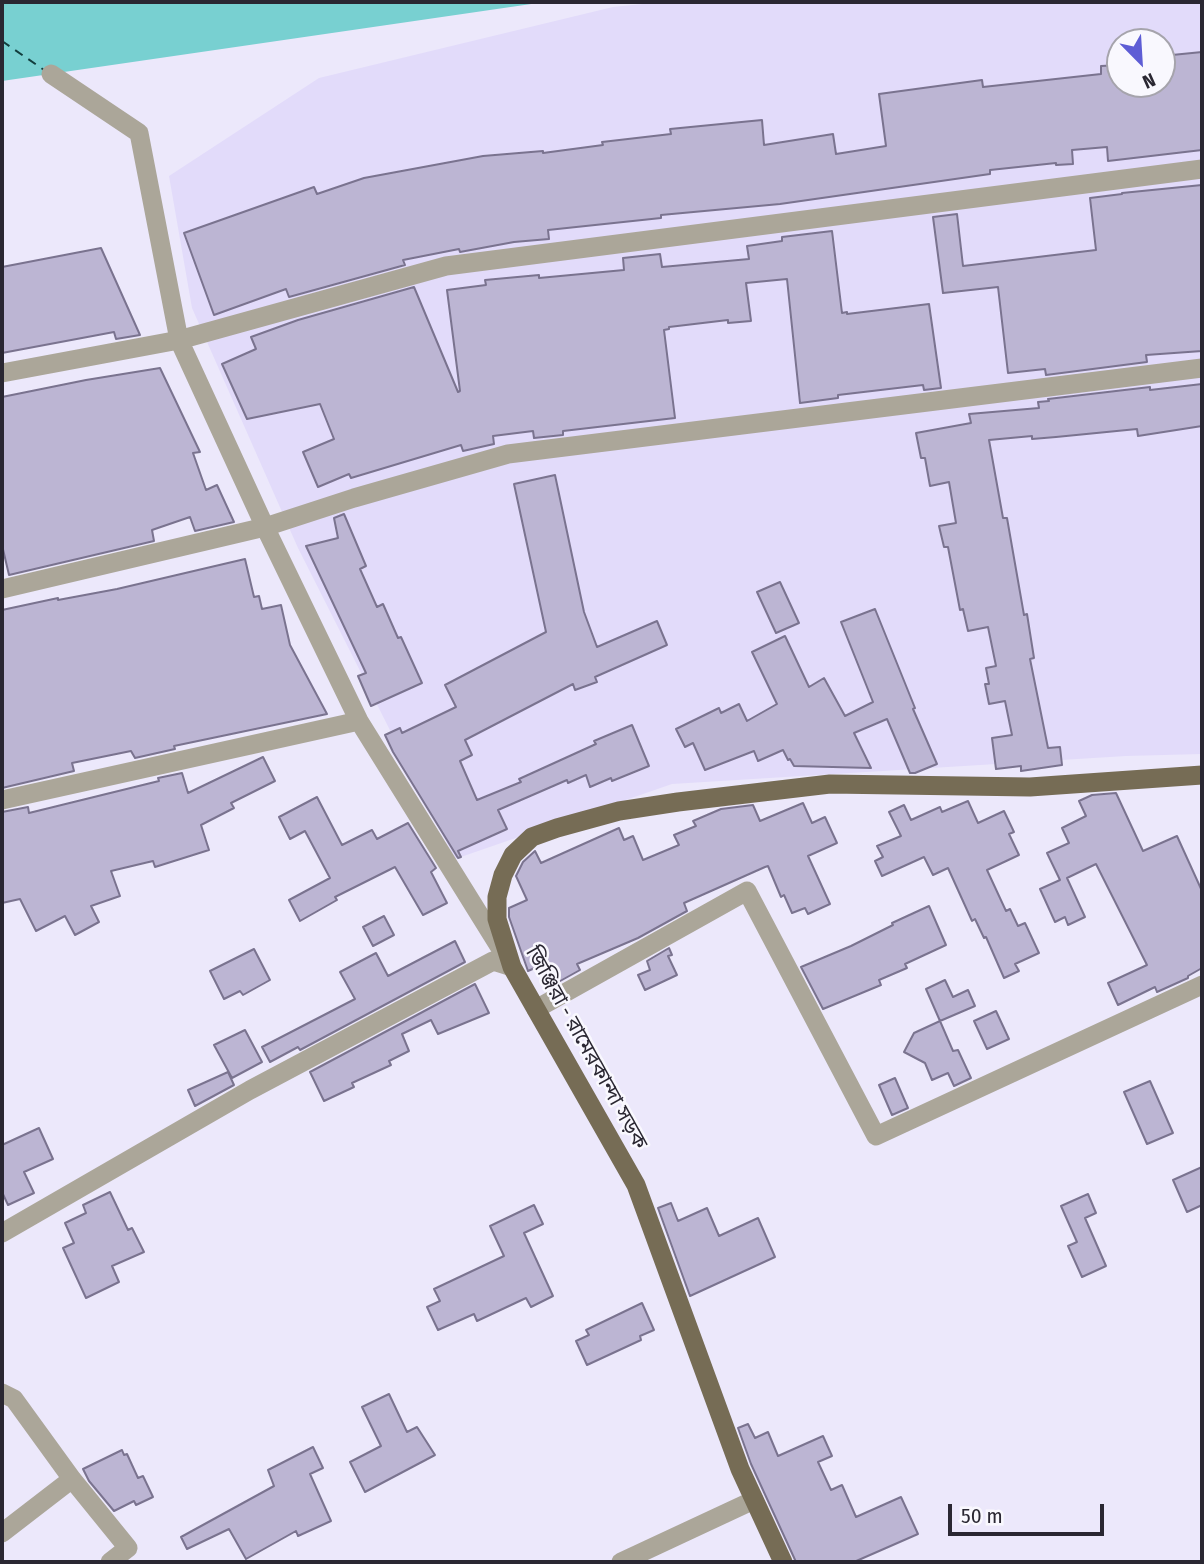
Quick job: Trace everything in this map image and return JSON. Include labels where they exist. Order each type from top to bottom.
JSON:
[{"type":"main road","name":"জিঞ্জিরা - রামেরকান্দা সড়ক","points":[[783,1562],[740,1469],[636,1185],[512,967],[496,919],[497,897],[503,875],[513,855],[532,837],[619,811],[830,784],[1030,786],[1202,775]]},
{"type":"street","points":[[51,74],[139,133],[179,340],[265,527],[359,721],[512,967]]},
{"type":"street","points":[[2,373],[179,340],[446,266],[1202,169]]},
{"type":"street","points":[[2,589],[265,527],[354,498],[508,454],[1202,368]]},
{"type":"street","points":[[2,800],[359,721]]},
{"type":"street","points":[[536,1009],[747,891],[876,1136],[1202,985]]},
{"type":"street","points":[[2,1233],[250,1090],[493,961],[512,967]]},
{"type":"street","points":[[2,1393],[14,1399],[72,1479],[128,1548],[110,1562]]},
{"type":"street","points":[[2,1533],[72,1479]]},
{"type":"street","points":[[621,1562],[754,1500]]},
{"type":"shaded area","points":[[2,2],[545,2],[2,81]]},
{"type":"shaded area","points":[[663,2],[1202,2],[1202,754],[1126,756],[672,784],[455,859],[298,548],[192,308],[169,176],[319,78],[613,7]]},
{"type":"building","points":[[1202,52],[1202,150],[1108,161],[1107,147],[1072,150],[1073,164],[1056,163],[990,170],[990,174],[780,204],[661,215],[661,218],[548,230],[549,239],[460,252],[459,249],[403,260],[405,265],[289,297],[286,289],[214,315],[184,233],[314,187],[317,194],[364,178],[483,156],[543,153],[603,145],[602,142],[671,134],[670,129],[762,120],[764,145],[833,134],[836,154],[886,146],[879,94],[982,80],[983,87],[1101,74],[1101,66],[1106,66],[1106,98],[1176,98],[1176,55]]},
{"type":"building","points":[[1202,185],[1202,351],[1146,355],[1147,362],[1046,375],[1045,369],[1008,373],[998,287],[943,293],[933,217],[957,214],[963,266],[1096,250],[1090,198]]},
{"type":"building","points":[[832,231],[842,313],[929,304],[941,388],[924,390],[923,385],[838,395],[838,398],[800,403],[787,279],[746,283],[751,321],[728,323],[728,320],[669,327],[664,330],[675,418],[563,431],[563,435],[534,438],[533,431],[493,436],[494,444],[463,451],[461,445],[351,478],[349,474],[318,487],[303,452],[334,439],[320,404],[247,419],[222,364],[256,349],[251,337],[298,320],[414,287],[458,392],[447,290],[486,285],[485,280],[624,270],[623,258],[660,254],[662,267],[749,259],[747,246],[782,241],[782,237]]},
{"type":"building","points":[[101,248],[140,335],[116,339],[114,332],[2,353],[2,267]]},
{"type":"building","points":[[160,368],[200,452],[193,453],[206,490],[217,485],[234,522],[195,531],[190,517],[152,530],[154,541],[9,575],[2,545],[2,397]]},
{"type":"building","points":[[1202,384],[1202,426],[1138,436],[1137,429],[1032,439],[1032,436],[989,440],[1003,518],[1007,518],[1024,615],[1027,614],[1034,658],[1030,659],[1048,748],[1060,747],[1062,765],[1021,771],[1021,766],[996,769],[992,738],[1012,735],[1005,701],[989,704],[985,684],[989,684],[986,668],[996,666],[988,627],[968,631],[963,609],[960,610],[948,547],[944,547],[939,526],[956,523],[949,482],[930,486],[925,458],[921,458],[916,433],[971,423],[969,414],[1039,408],[1038,402],[1049,401],[1048,399]]},
{"type":"building","points":[[555,475],[584,612],[597,647],[657,621],[667,645],[595,677],[597,682],[575,690],[573,684],[465,740],[472,755],[460,761],[477,800],[521,782],[519,779],[632,725],[649,766],[590,787],[586,775],[568,783],[567,780],[498,810],[507,829],[458,851],[461,857],[458,858],[385,735],[400,728],[402,733],[456,707],[445,685],[546,632],[514,484]]},
{"type":"building","points":[[344,514],[366,566],[360,569],[377,607],[383,604],[422,683],[371,706],[358,676],[366,673],[306,546],[338,538],[334,518]]},
{"type":"building","points":[[245,559],[254,597],[259,596],[262,609],[281,605],[290,645],[327,714],[174,746],[175,749],[135,758],[131,751],[72,763],[74,771],[2,788],[2,610],[117,589]]},
{"type":"building","points":[[780,582],[799,623],[776,633],[757,592]]},
{"type":"building","points":[[875,609],[937,764],[910,773],[887,719],[854,733],[871,768],[794,766],[783,750],[758,761],[754,751],[705,770],[693,743],[685,747],[676,729],[719,708],[721,713],[739,704],[747,721],[777,704],[752,652],[785,636],[809,687],[824,678],[845,716],[873,702],[841,622]]},
{"type":"building","points":[[263,757],[275,781],[231,803],[234,808],[201,825],[209,850],[155,867],[153,861],[111,871],[120,896],[91,906],[99,922],[75,935],[65,916],[36,931],[20,899],[2,903],[2,812],[28,807],[29,813],[182,773],[188,793]]},
{"type":"building","points":[[1116,793],[1143,851],[1177,836],[1202,891],[1202,968],[1188,978],[1157,992],[1155,987],[1118,1005],[1108,983],[1147,965],[1096,864],[1067,878],[1085,917],[1068,925],[1065,917],[1055,922],[1040,889],[1060,880],[1047,853],[1069,843],[1062,828],[1086,816],[1079,801],[1092,795]]},
{"type":"building","points":[[317,797],[342,845],[372,830],[377,839],[408,823],[436,868],[431,872],[447,903],[423,915],[395,867],[335,897],[337,900],[300,921],[289,900],[330,878],[305,831],[290,839],[279,817]]},
{"type":"building","points":[[968,801],[978,823],[1004,811],[1014,832],[1009,834],[1019,855],[987,870],[1006,911],[1010,909],[1018,926],[1025,923],[1039,953],[1015,964],[1019,971],[1004,978],[986,937],[984,938],[975,919],[972,921],[948,868],[933,875],[924,857],[882,876],[875,861],[883,857],[877,846],[901,836],[889,812],[904,805],[911,820],[940,807],[942,812]]},
{"type":"building","points":[[803,803],[812,823],[825,817],[837,843],[808,856],[830,904],[808,914],[805,908],[792,913],[784,895],[781,897],[768,866],[684,903],[687,911],[638,938],[577,964],[580,970],[553,985],[544,964],[528,971],[509,917],[509,908],[527,900],[516,876],[523,862],[535,851],[541,863],[619,828],[624,840],[633,836],[643,860],[679,845],[674,835],[696,826],[693,821],[721,809],[753,805],[760,821]]},
{"type":"building","points":[[929,906],[946,945],[905,964],[907,968],[879,980],[881,985],[823,1009],[801,967],[851,946]]},
{"type":"building","points":[[384,916],[394,935],[373,946],[363,927]]},
{"type":"building","points":[[455,941],[465,962],[300,1050],[298,1047],[270,1062],[262,1047],[355,999],[340,972],[376,953],[388,976]]},
{"type":"building","points":[[669,948],[672,955],[668,956],[677,975],[645,990],[638,975],[650,970],[647,961]]},
{"type":"building","points":[[254,949],[270,980],[243,995],[240,991],[224,999],[210,971]]},
{"type":"building","points":[[945,980],[953,997],[968,990],[975,1006],[940,1021],[926,989]]},
{"type":"building","points":[[475,984],[489,1013],[438,1034],[431,1020],[402,1034],[409,1051],[389,1061],[391,1065],[352,1083],[354,1087],[324,1101],[310,1072]]},
{"type":"building","points":[[996,1011],[1009,1039],[987,1049],[974,1021]]},
{"type":"building","points":[[940,1021],[953,1051],[958,1050],[971,1078],[954,1086],[948,1073],[932,1080],[925,1063],[904,1052],[914,1033]]},
{"type":"building","points":[[245,1030],[262,1062],[232,1078],[214,1045]]},
{"type":"building","points":[[228,1072],[234,1085],[195,1106],[188,1090]]},
{"type":"building","points":[[895,1078],[908,1108],[892,1115],[879,1085]]},
{"type":"building","points":[[1150,1081],[1173,1133],[1147,1144],[1124,1092]]},
{"type":"building","points":[[39,1128],[53,1159],[24,1172],[34,1193],[8,1205],[2,1192],[2,1145]]},
{"type":"building","points":[[1202,1167],[1202,1205],[1187,1212],[1173,1180]]},
{"type":"building","points":[[110,1192],[128,1230],[132,1228],[144,1252],[112,1266],[119,1282],[86,1298],[63,1248],[74,1243],[65,1223],[86,1213],[83,1205]]},
{"type":"building","points":[[1088,1194],[1096,1213],[1085,1218],[1106,1266],[1082,1277],[1068,1246],[1077,1242],[1061,1206]]},
{"type":"building","points":[[671,1203],[678,1221],[707,1208],[719,1236],[758,1218],[775,1257],[690,1296],[658,1208]]},
{"type":"building","points":[[534,1205],[543,1224],[524,1233],[553,1296],[531,1307],[526,1298],[477,1321],[474,1314],[438,1330],[427,1307],[440,1301],[434,1289],[504,1256],[490,1226]]},
{"type":"building","points":[[642,1303],[654,1330],[640,1336],[641,1340],[587,1365],[576,1341],[589,1335],[586,1330]]},
{"type":"building","points":[[389,1394],[407,1432],[417,1427],[435,1455],[365,1492],[350,1462],[381,1446],[362,1407]]},
{"type":"building","points":[[748,1424],[755,1438],[768,1432],[778,1456],[823,1436],[832,1456],[818,1462],[831,1490],[842,1485],[856,1517],[901,1497],[918,1534],[854,1562],[796,1562],[751,1464],[738,1428]]},
{"type":"building","points":[[313,1447],[323,1468],[310,1474],[331,1521],[298,1536],[296,1531],[246,1559],[229,1529],[187,1549],[181,1537],[274,1486],[268,1470]]},
{"type":"building","points":[[122,1450],[124,1455],[127,1454],[138,1478],[143,1476],[153,1497],[136,1505],[134,1501],[114,1511],[89,1481],[83,1469]]},
{"type":"ferry route","points":[[2,41],[44,70]]}]
